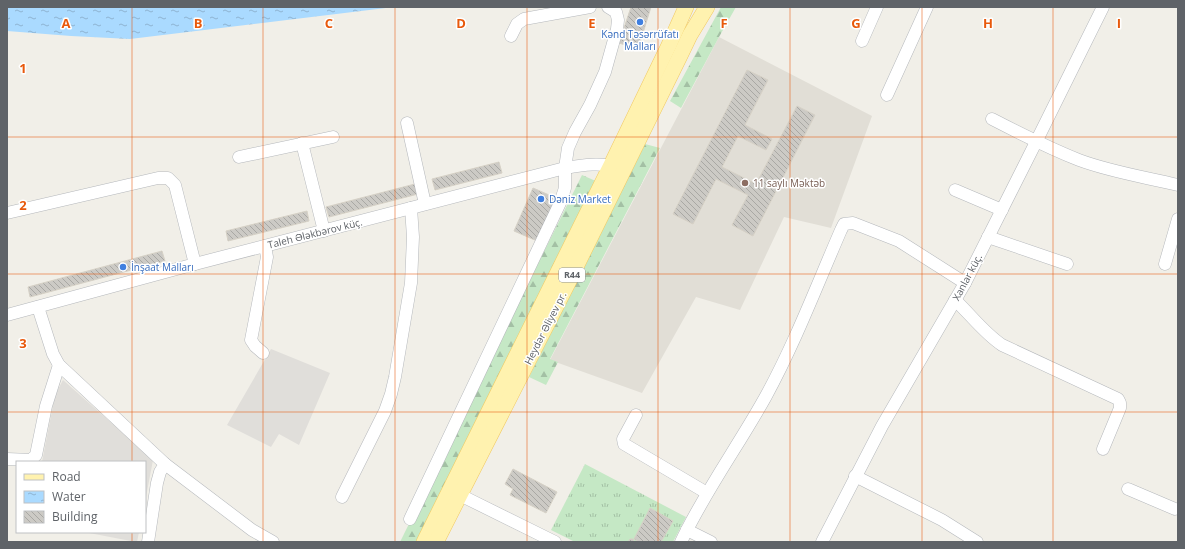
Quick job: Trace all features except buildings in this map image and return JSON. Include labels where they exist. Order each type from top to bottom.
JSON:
[{"type":"main road","name":"Heydər Əliyev pr.","points":[[436,542],[569,280],[686,7]]},
{"type":"main road","name":"Heydər Əliyev pr.","points":[[424,542],[617,167],[707,7]]},
{"type":"street","points":[[511,36],[517,24],[524,19],[590,7]]},
{"type":"street","points":[[410,519],[560,203],[565,188],[565,168],[568,148],[574,132],[590,105],[605,72],[615,37],[618,20],[616,12],[608,7]]},
{"type":"street","points":[[862,41],[877,7]]},
{"type":"street","points":[[887,95],[927,7]]},
{"type":"street","name":"Xanlar küç.","points":[[822,542],[882,426],[965,283],[1103,7]]},
{"type":"street","points":[[992,119],[1036,142],[1088,162],[1110,169],[1178,185]]},
{"type":"street","points":[[406,123],[425,204]]},
{"type":"street","points":[[239,157],[333,137]]},
{"type":"street","points":[[302,143],[324,231]]},
{"type":"street","name":"Taleh Ələkbərov küç.","points":[[7,315],[195,264],[565,168],[594,164],[617,167]]},
{"type":"street","points":[[7,213],[158,178],[168,178],[175,185],[195,264]]},
{"type":"street","points":[[955,190],[1002,210]]},
{"type":"street","points":[[342,497],[385,411],[396,377],[410,283],[413,237],[410,208]]},
{"type":"street","points":[[1165,264],[1178,219]]},
{"type":"street","points":[[681,542],[707,493],[767,395],[787,355],[844,224],[853,223],[899,241],[965,283]]},
{"type":"street","points":[[988,237],[1067,264]]},
{"type":"street","points":[[263,353],[251,340],[267,257],[265,246]]},
{"type":"street","points":[[955,300],[992,338],[1002,345],[1118,399],[1120,408],[1102,449]]},
{"type":"street","points":[[38,306],[53,354],[59,365],[165,464],[252,530],[273,542]]},
{"type":"street","points":[[7,458],[31,460],[36,455],[46,406],[59,365]]},
{"type":"street","points":[[636,415],[623,439],[624,444],[707,493]]},
{"type":"street","points":[[148,542],[157,483],[160,472],[165,464]]},
{"type":"street","points":[[855,476],[942,520],[977,542]]},
{"type":"street","points":[[1128,490],[1177,509]]},
{"type":"street","points":[[460,495],[548,540]]},
{"type":"street","points":[[687,530],[711,542]]},
{"type":"shaded area","name":"11 saylı Məktəb","points":[[719,37],[872,116],[831,228],[784,217],[740,310],[696,297],[642,393],[550,360]]},
{"type":"shaded area","points":[[271,349],[330,373],[299,445],[279,434],[271,447],[227,425]]},
{"type":"shaded area","points":[[63,380],[153,460],[146,497],[146,461],[42,461],[55,395]]},
{"type":"shaded area","points":[[89,533],[139,533],[136,542]]},
{"type":"green space","points":[[721,7],[736,7],[681,108],[670,101]]},
{"type":"green space","points":[[645,144],[660,148],[550,359],[558,362],[546,385],[529,377]]},
{"type":"green space","points":[[582,175],[598,182],[418,542],[400,542]]},
{"type":"green space","points":[[585,464],[686,517],[673,542],[575,542],[551,530]]},
{"type":"water","points":[[7,7],[394,7],[130,39],[7,31]]},
{"type":"place","name":"Kənd Təsərrüfatı Malları","points":[[640,22]]},
{"type":"place","name":"11 saylı Məktəb","points":[[745,183]]},
{"type":"place","name":"Dəniz Market","points":[[541,199]]},
{"type":"place","name":"İnşaat Malları","points":[[123,267]]}]
